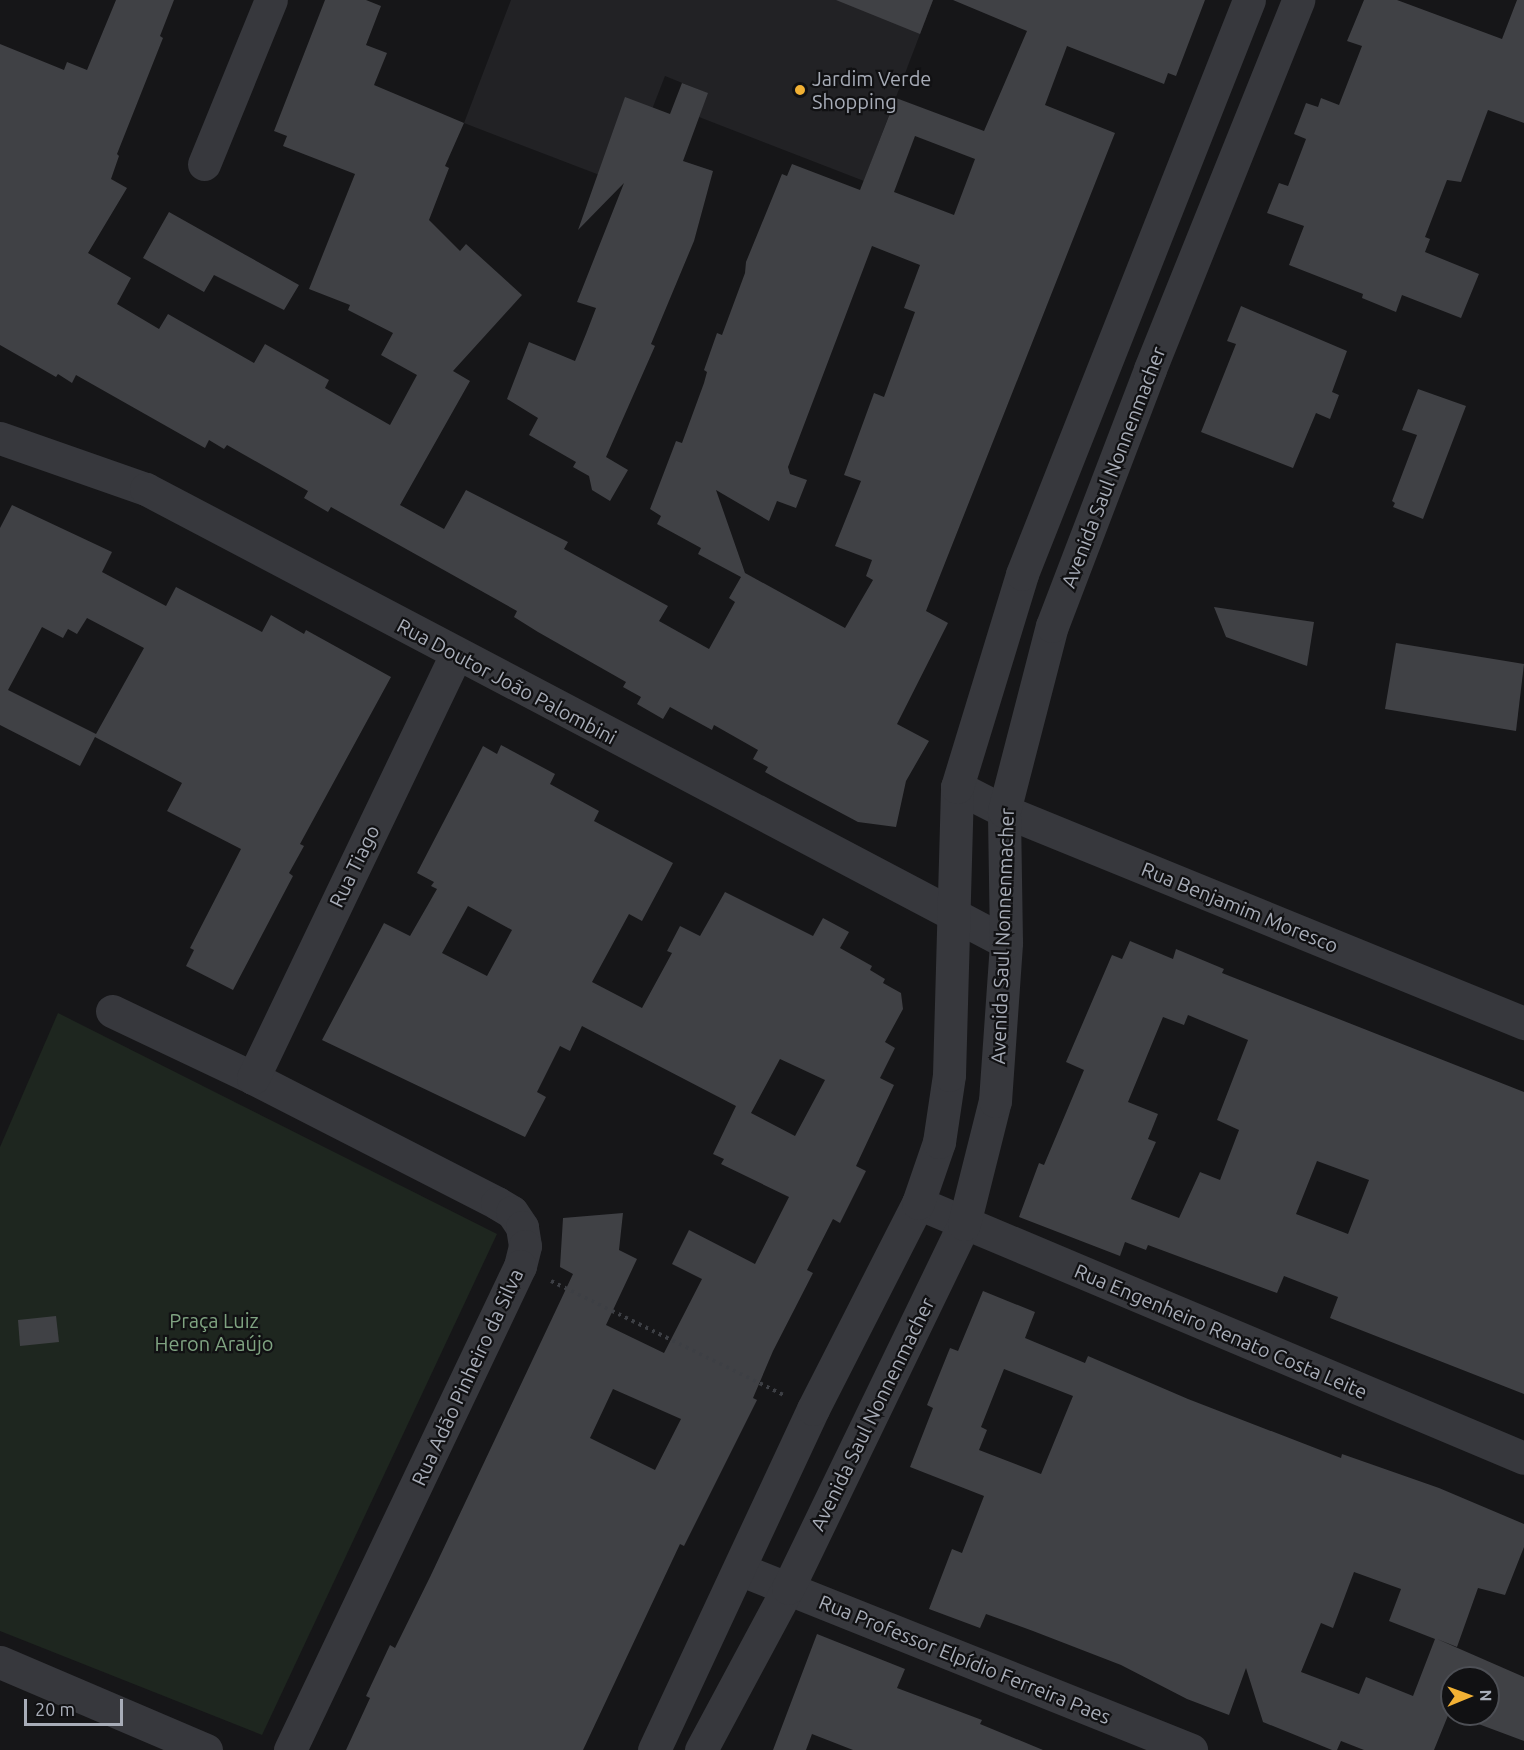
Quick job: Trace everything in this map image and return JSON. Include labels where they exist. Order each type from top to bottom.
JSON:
[{"type":"street","points":[[204,164],[271,0]]},
{"type":"street","points":[[654,1750],[813,1409],[918,1203],[939,1142],[949,1075],[957,788],[1022,574],[1249,0]]},
{"type":"street","name":"Avenida Saul Nonnenmacher","points":[[701,1750],[788,1588],[964,1224],[995,1101],[1006,942],[1004,811],[1052,626],[1198,248],[1298,0]]},
{"type":"street","points":[[1189,154],[1230,170]]},
{"type":"street","points":[[1158,232],[1198,248]]},
{"type":"street","name":"Rua Doutor João Palombini","points":[[0,438],[146,489],[953,917],[1006,942]]},
{"type":"street","name":"Rua Tiago","points":[[253,1078],[456,655]]},
{"type":"street","name":"Rua Benjamim Moresco","points":[[957,788],[1004,811],[1524,1023]]},
{"type":"street","name":"Rua Adão Pinheiro da Silva","points":[[112,1011],[253,1078],[512,1212],[522,1227],[525,1246],[520,1266],[290,1750]]},
{"type":"street","name":"Rua Engenheiro Renato Costa Leite","points":[[918,1203],[1524,1458]]},
{"type":"street","name":"Rua Professor Elpídio Ferreira Paes","points":[[739,1569],[1191,1750]]},
{"type":"street","points":[[0,1662],[206,1750]]},
{"type":"path","points":[[520,1266],[813,1409]]},
{"type":"shaded area","name":"Jardim Verde Shopping","points":[[511,0],[933,0],[864,181],[699,117],[707,93],[665,76],[623,184],[464,123]]},
{"type":"green space","name":"Praça Luiz Heron Araújo","points":[[58,1013],[497,1234],[262,1735],[0,1631],[0,1147]]},
{"type":"building","points":[[116,0],[174,0],[160,36],[163,38],[117,154],[119,156],[111,179],[127,188],[88,253],[131,278],[117,304],[159,329],[168,314],[254,363],[265,344],[329,380],[325,388],[390,425],[417,375],[381,355],[393,333],[348,310],[350,305],[309,289],[355,174],[283,146],[287,136],[274,131],[325,0],[366,0],[381,6],[366,45],[387,53],[374,85],[464,123],[445,166],[449,168],[429,220],[460,251],[466,244],[522,295],[453,371],[470,381],[400,505],[444,529],[466,490],[568,542],[564,549],[668,606],[659,621],[709,649],[735,602],[729,598],[741,577],[698,554],[701,548],[657,524],[661,516],[650,509],[676,441],[682,443],[704,383],[707,372],[704,370],[717,333],[722,335],[745,273],[746,262],[782,174],[787,176],[792,164],[860,190],[896,98],[984,131],[1027,31],[953,0],[1205,0],[1176,76],[1168,73],[1164,84],[1067,46],[1045,105],[1115,133],[926,611],[948,623],[897,724],[929,741],[906,781],[896,827],[858,822],[781,781],[765,772],[768,767],[753,759],[758,750],[714,725],[712,730],[670,707],[663,719],[637,704],[641,697],[623,687],[626,682],[514,617],[517,611],[331,507],[328,512],[304,498],[308,491],[227,445],[224,449],[209,440],[205,448],[76,375],[72,383],[58,374],[56,377],[0,345],[0,44],[64,70],[67,62],[87,70]],"holes":[[[915,136],[975,159],[954,215],[894,192]],[[872,246],[920,265],[904,308],[915,312],[884,397],[874,393],[844,475],[861,481],[835,546],[872,560],[866,576],[873,580],[845,628],[745,573],[716,490],[769,521],[777,501],[796,508],[807,480],[790,474],[788,467]]]},
{"type":"building","points":[[836,0],[933,0],[920,34]]},
{"type":"building","points":[[1364,0],[1397,0],[1502,39],[1517,0],[1524,0],[1524,123],[1488,110],[1461,182],[1447,180],[1425,237],[1430,239],[1425,252],[1479,274],[1461,318],[1402,295],[1396,312],[1362,298],[1363,294],[1289,265],[1304,226],[1267,213],[1279,183],[1288,186],[1306,139],[1294,134],[1306,103],[1318,107],[1321,98],[1339,105],[1362,46],[1347,41]]},
{"type":"building","points":[[682,83],[708,93],[683,161],[713,171],[694,241],[651,344],[655,346],[606,457],[628,470],[610,501],[592,490],[589,476],[573,467],[576,462],[529,435],[538,418],[507,399],[529,342],[575,361],[586,334],[596,308],[577,302],[624,183],[578,230],[625,97],[670,114]]},
{"type":"building","points":[[169,212],[299,285],[284,310],[214,275],[204,292],[143,258]]},
{"type":"building","points":[[1241,306],[1347,351],[1332,392],[1339,395],[1330,419],[1316,413],[1293,468],[1201,432],[1236,344],[1227,341]]},
{"type":"building","points":[[1418,389],[1466,406],[1423,519],[1393,507],[1395,503],[1392,501],[1417,435],[1402,430]]},
{"type":"building","points":[[12,505],[112,552],[102,572],[166,606],[176,587],[262,632],[271,615],[304,634],[306,630],[391,677],[300,844],[304,846],[289,873],[293,876],[233,990],[186,966],[194,950],[190,948],[241,849],[167,811],[182,783],[95,737],[80,766],[0,725],[0,528]],"holes":[[[87,618],[144,648],[96,734],[8,690],[42,627],[63,638],[68,629],[77,634]]]},
{"type":"building","points":[[1214,607],[1314,622],[1307,666],[1226,637]]},
{"type":"building","points":[[1396,643],[1524,664],[1516,731],[1385,709]]},
{"type":"building","points":[[501,745],[555,774],[550,784],[599,811],[594,821],[673,863],[642,921],[629,914],[592,982],[642,1008],[672,953],[667,951],[680,926],[700,936],[725,892],[813,936],[823,918],[849,932],[840,948],[872,966],[870,970],[885,979],[883,983],[901,993],[903,1009],[885,1042],[895,1048],[880,1078],[894,1085],[856,1166],[866,1171],[840,1223],[833,1219],[807,1270],[813,1273],[773,1351],[753,1398],[757,1400],[684,1546],[680,1544],[583,1750],[346,1750],[370,1698],[366,1696],[390,1645],[395,1648],[573,1274],[560,1267],[563,1218],[623,1213],[619,1250],[637,1259],[606,1325],[664,1353],[702,1279],[672,1264],[689,1230],[755,1264],[789,1197],[721,1164],[724,1159],[713,1154],[736,1106],[582,1026],[570,1051],[560,1046],[537,1092],[546,1097],[525,1137],[322,1040],[384,923],[410,936],[437,889],[431,886],[434,882],[417,873],[483,746],[497,754]],"holes":[[[468,906],[512,930],[487,976],[442,953]],[[780,1059],[825,1080],[795,1136],[751,1113]],[[613,1389],[681,1419],[655,1470],[590,1438]]]},
{"type":"building","points":[[1130,941],[1173,959],[1176,949],[1224,969],[1222,973],[1524,1092],[1524,1394],[1330,1318],[1338,1297],[1284,1276],[1277,1293],[1148,1245],[1146,1250],[1125,1242],[1120,1256],[1019,1217],[1039,1163],[1044,1165],[1084,1070],[1066,1062],[1112,955],[1122,959]],"holes":[[[1188,1015],[1248,1040],[1217,1120],[1239,1130],[1220,1180],[1200,1172],[1179,1218],[1131,1199],[1156,1142],[1148,1139],[1158,1114],[1128,1102],[1163,1017],[1184,1025]],[[1317,1161],[1369,1180],[1348,1234],[1296,1214]]]},
{"type":"building","points":[[983,1291],[1035,1312],[1025,1338],[1085,1363],[1088,1356],[1188,1399],[1341,1458],[1342,1454],[1439,1488],[1524,1524],[1524,1547],[1505,1595],[1478,1588],[1457,1647],[1437,1639],[1499,1666],[1440,1666],[1440,1726],[1444,1726],[1434,1750],[1364,1750],[1341,1741],[1337,1750],[1332,1750],[1263,1722],[1246,1668],[1229,1715],[1187,1699],[1121,1665],[986,1614],[980,1628],[929,1609],[952,1549],[962,1553],[984,1496],[910,1467],[933,1408],[927,1405],[950,1348],[958,1351]],"holes":[[[1004,1369],[1073,1396],[1041,1474],[979,1450],[987,1430],[981,1427]],[[1354,1572],[1401,1589],[1389,1621],[1435,1639],[1413,1696],[1366,1677],[1359,1694],[1301,1672],[1321,1623],[1333,1628]]]},
{"type":"building","points":[[56,1316],[59,1342],[20,1346],[18,1320]]},
{"type":"building","points":[[817,1634],[905,1669],[897,1688],[982,1720],[980,1724],[1043,1750],[853,1750],[812,1734],[806,1750],[773,1750]]},
{"type":"building","points":[[1500,1667],[1524,1677],[1524,1741],[1484,1726],[1500,1726]]},
{"type":"place","name":"Jardim Verde Shopping","points":[[800,90]]}]
